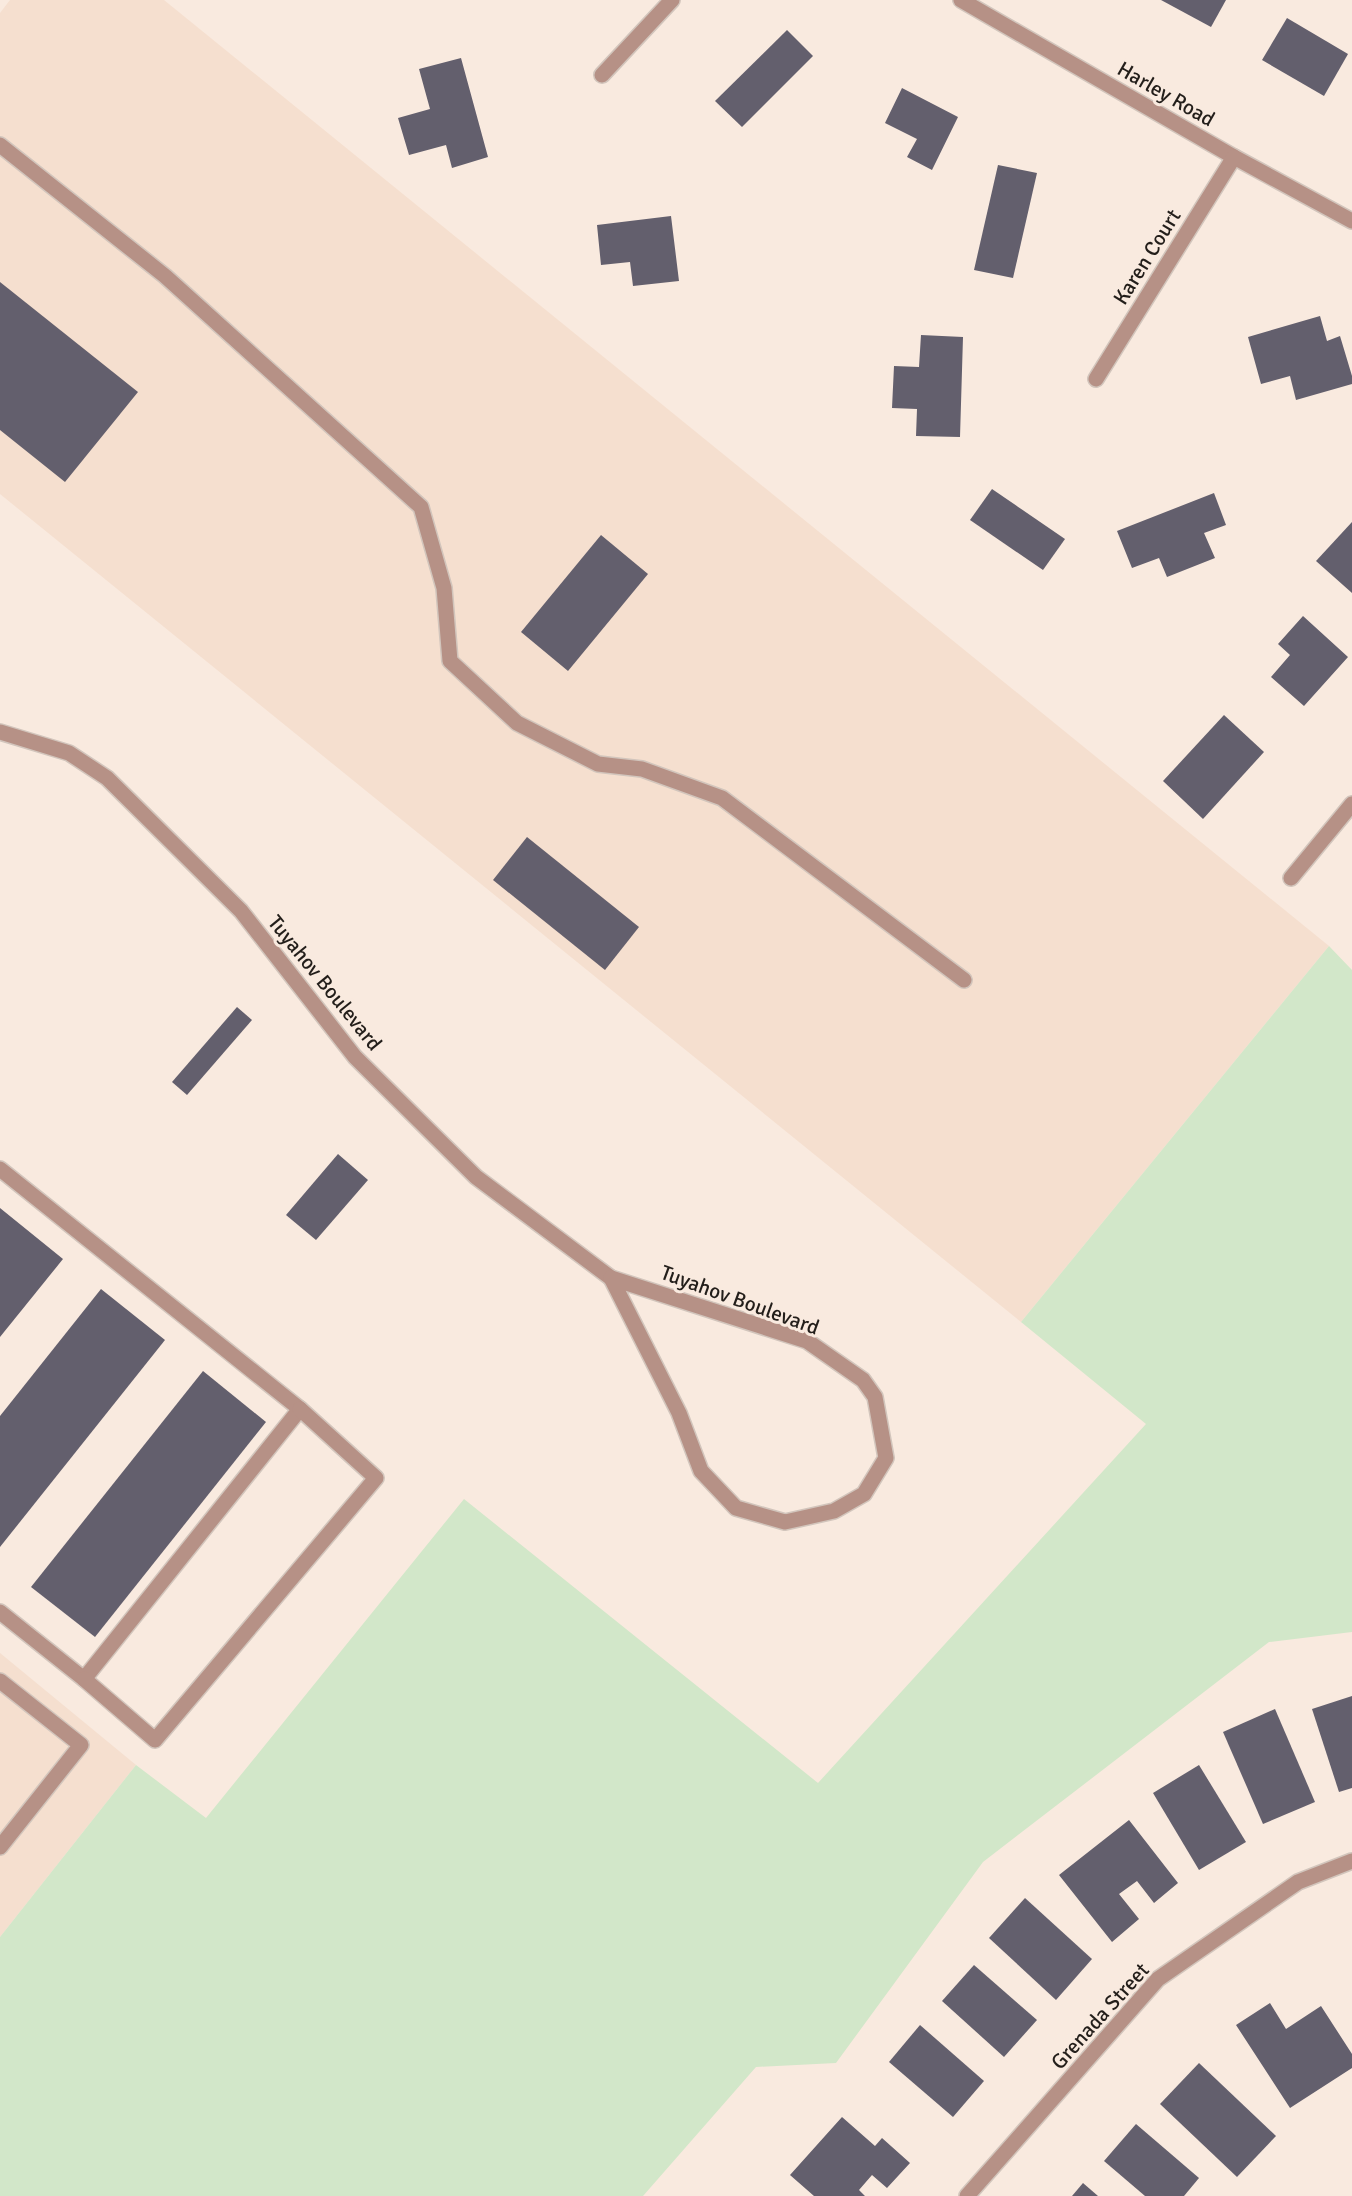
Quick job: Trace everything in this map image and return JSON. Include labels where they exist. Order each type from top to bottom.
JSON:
[{"type":"street","points":[[602,75],[672,0]]},
{"type":"street","name":"Harley Road","points":[[961,0],[1234,157],[1352,221]]},
{"type":"street","points":[[0,145],[165,276],[345,441],[421,507],[444,588],[450,661],[517,723],[598,764],[642,769],[722,798],[964,980]]},
{"type":"street","name":"Karen Court","points":[[1096,379],[1234,157]]},
{"type":"street","name":"Tuyahov Boulevard","points":[[0,732],[69,753],[107,778],[241,911],[363,1065],[476,1177],[611,1278],[807,1341],[863,1380],[875,1397],[886,1458],[864,1494],[834,1511],[785,1522],[736,1508],[701,1471],[680,1413],[611,1278]]},
{"type":"street","points":[[1290,878],[1352,804]]},
{"type":"street","points":[[0,1169],[300,1409],[376,1478],[155,1740],[84,1679],[0,1612]]},
{"type":"street","points":[[84,1679],[300,1409]]},
{"type":"street","points":[[0,1681],[81,1745],[0,1847]]},
{"type":"street","name":"Grenada Street","points":[[967,2196],[1158,1979],[1298,1882],[1352,1861]]},
{"type":"shaded area","points":[[10,0],[164,0],[1329,946],[1021,1322],[0,494],[0,13]]},
{"type":"shaded area","points":[[0,1653],[136,1765],[0,1937]]},
{"type":"green space","points":[[1329,946],[1352,970],[1352,1632],[1269,1642],[983,1862],[836,2063],[756,2067],[643,2196],[0,2196],[0,1937],[136,1765],[206,1818],[464,1499],[818,1783],[1146,1424],[1021,1322]]},
{"type":"building","points":[[1161,0],[1226,0],[1211,27]]},
{"type":"building","points":[[1287,18],[1348,54],[1324,96],[1262,60]]},
{"type":"building","points":[[787,30],[813,56],[742,127],[715,101]]},
{"type":"building","points":[[461,58],[488,157],[452,168],[446,145],[409,155],[398,118],[430,109],[419,69]]},
{"type":"building","points":[[902,88],[958,117],[932,170],[907,157],[917,139],[885,123]]},
{"type":"building","points":[[998,165],[1037,173],[1013,278],[974,270]]},
{"type":"building","points":[[671,216],[679,281],[633,286],[630,262],[601,265],[597,225]]},
{"type":"building","points":[[0,282],[138,392],[65,482],[0,430]]},
{"type":"building","points":[[1320,316],[1327,341],[1340,336],[1352,376],[1352,384],[1296,400],[1290,376],[1261,384],[1248,337]]},
{"type":"building","points":[[921,335],[963,337],[960,437],[916,436],[917,409],[892,408],[894,366],[919,367]]},
{"type":"building","points":[[992,489],[1065,539],[1043,570],[970,520]]},
{"type":"building","points":[[1214,493],[1226,525],[1204,533],[1215,558],[1167,577],[1159,558],[1132,568],[1117,531]]},
{"type":"building","points":[[1352,522],[1352,593],[1316,561]]},
{"type":"building","points":[[601,535],[648,574],[568,671],[521,632]]},
{"type":"building","points":[[1303,616],[1348,657],[1304,706],[1271,677],[1290,655],[1278,644]]},
{"type":"building","points":[[1224,715],[1264,752],[1203,819],[1163,781]]},
{"type":"building","points":[[527,837],[639,927],[605,970],[493,880]]},
{"type":"building","points":[[237,1007],[252,1020],[187,1095],[172,1082]]},
{"type":"building","points":[[338,1154],[368,1180],[316,1240],[286,1215]]},
{"type":"building","points":[[0,1208],[63,1259],[0,1337]]},
{"type":"building","points":[[101,1289],[165,1340],[0,1547],[0,1416]]},
{"type":"building","points":[[203,1371],[266,1422],[95,1637],[31,1587]]},
{"type":"building","points":[[1352,1696],[1352,1788],[1339,1792],[1312,1709]]},
{"type":"building","points":[[1275,1709],[1315,1802],[1263,1824],[1223,1732]]},
{"type":"building","points":[[1199,1765],[1246,1842],[1199,1870],[1153,1793]]},
{"type":"building","points":[[1129,1820],[1178,1883],[1154,1903],[1137,1881],[1119,1894],[1139,1919],[1112,1942],[1059,1875]]},
{"type":"building","points":[[1025,1898],[1092,1959],[1056,2000],[989,1938]]},
{"type":"building","points":[[974,1965],[1037,2020],[1004,2057],[942,2001]]},
{"type":"building","points":[[1270,2003],[1286,2029],[1321,2006],[1352,2054],[1352,2068],[1290,2108],[1236,2025]]},
{"type":"building","points":[[920,2025],[984,2081],[953,2117],[889,2062]]},
{"type":"building","points":[[1199,2063],[1276,2136],[1237,2177],[1160,2104]]},
{"type":"building","points":[[842,2117],[875,2146],[882,2138],[910,2163],[887,2188],[872,2175],[859,2190],[865,2196],[814,2196],[790,2175]]},
{"type":"building","points":[[1136,2124],[1199,2178],[1184,2196],[1145,2196],[1104,2161]]},
{"type":"building","points":[[1083,2183],[1098,2196],[1072,2196]]}]
